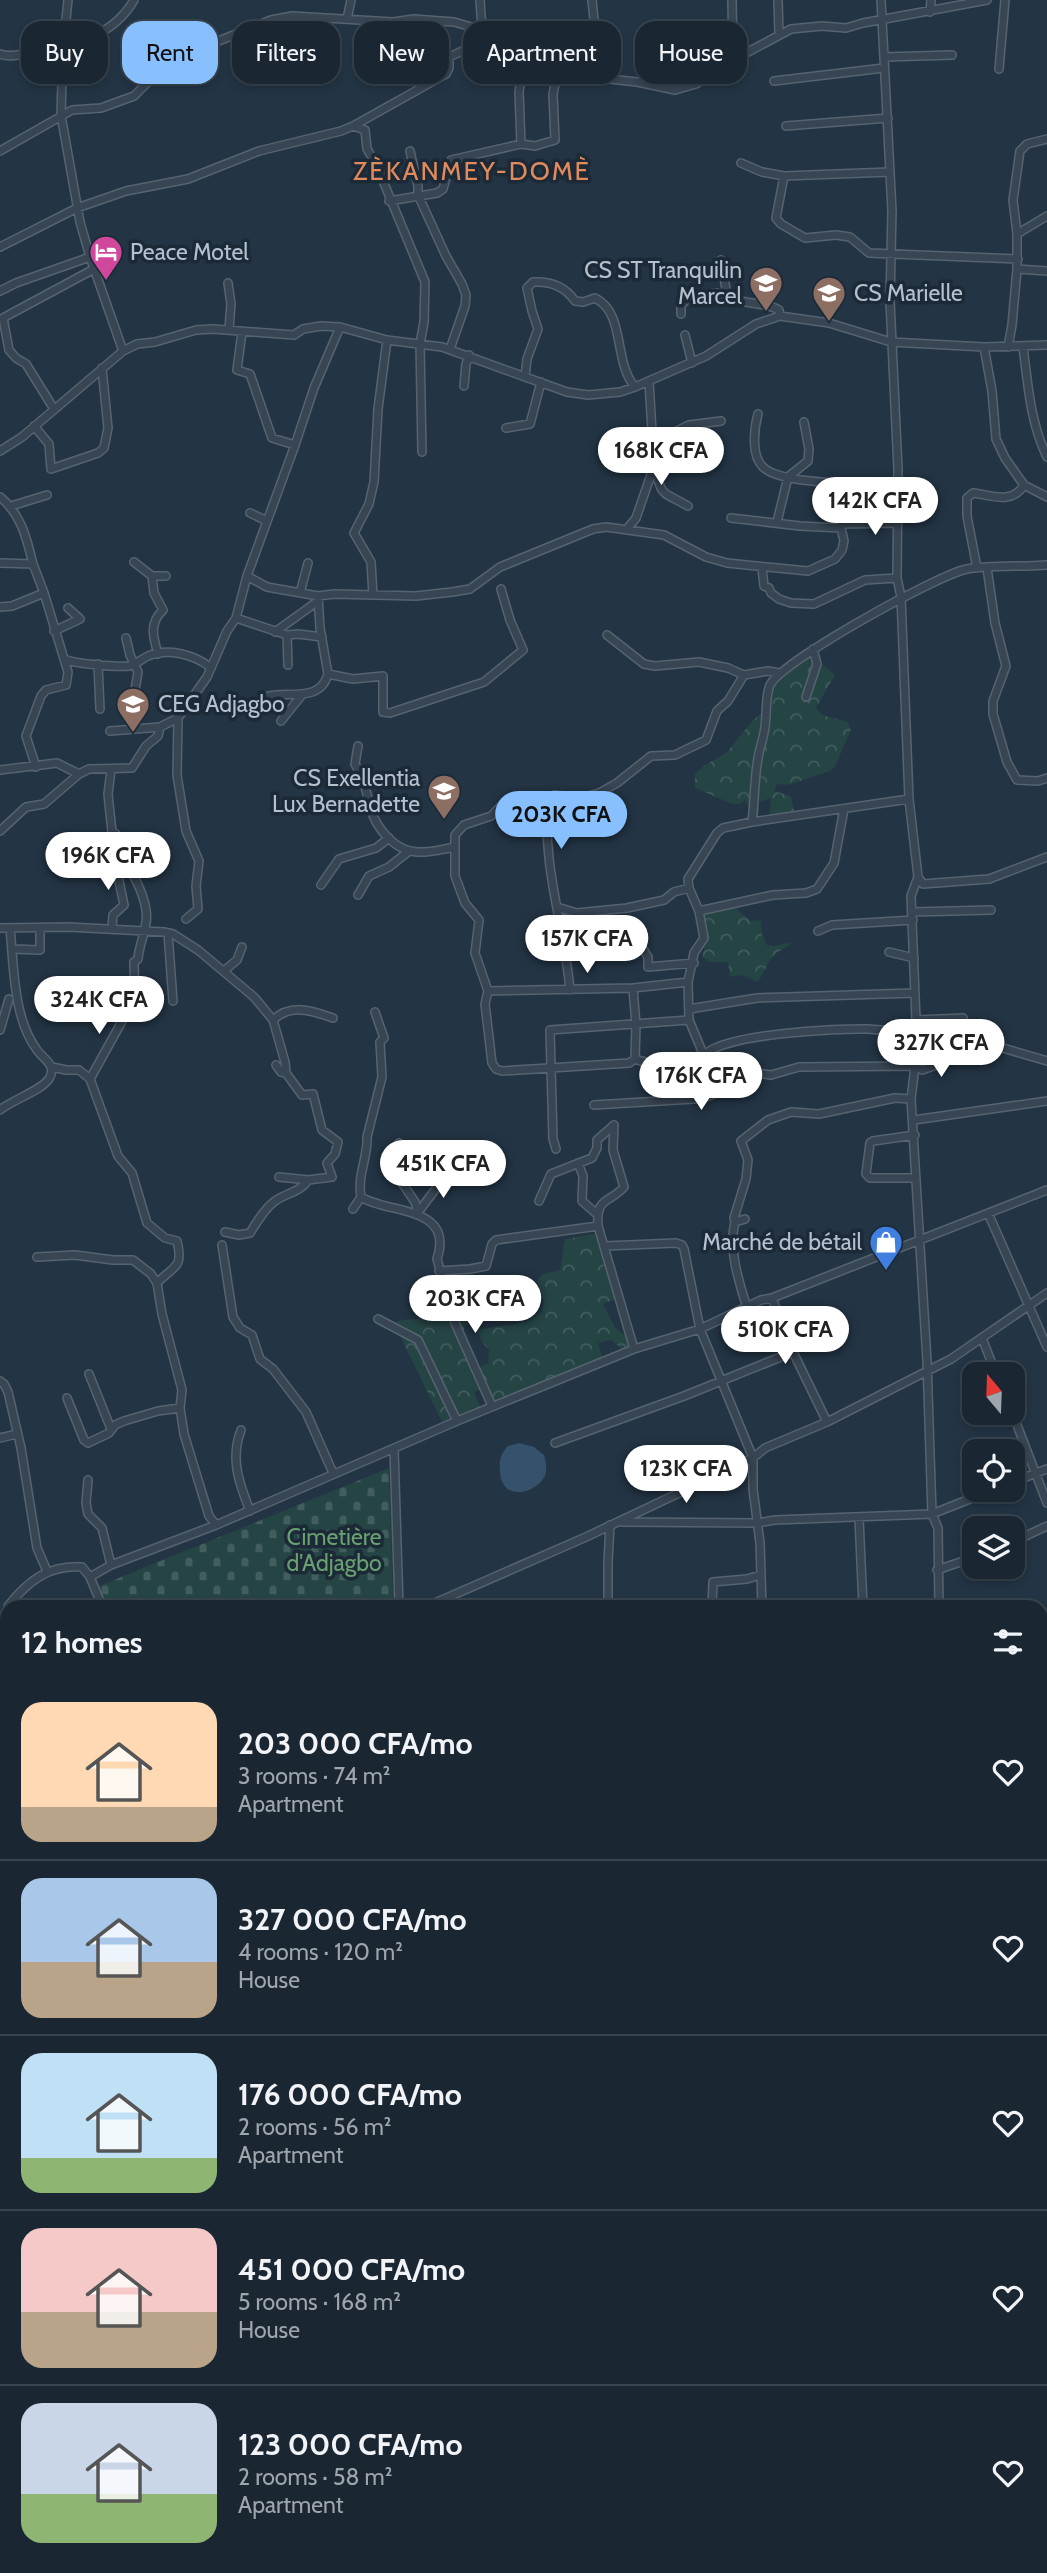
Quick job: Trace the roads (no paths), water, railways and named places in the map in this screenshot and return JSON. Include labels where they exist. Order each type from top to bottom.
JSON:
[{"type":"street","points":[[66,21],[68,0]]},
{"type":"street","points":[[108,29],[127,12],[134,0]]},
{"type":"street","points":[[346,19],[351,0]]},
{"type":"street","points":[[480,0],[481,21]]},
{"type":"street","points":[[593,0],[595,21]]},
{"type":"street","points":[[732,0],[732,21]]},
{"type":"street","points":[[778,0],[779,35]]},
{"type":"street","points":[[881,0],[890,172],[891,342],[898,494],[897,578],[901,597],[909,799],[918,877],[911,896],[916,1020],[911,1099],[927,1371],[932,1514],[938,1528],[939,1600]]},
{"type":"street","points":[[930,12],[931,0]]},
{"type":"street","points":[[747,52],[800,27],[853,27],[987,0]]},
{"type":"street","points":[[999,69],[1005,0]]},
{"type":"street","points":[[0,150],[78,108],[101,108],[128,99],[141,91],[176,54],[206,46],[271,20],[292,16],[393,22],[441,19],[463,25]]},
{"type":"street","points":[[0,247],[77,208],[126,191],[204,175],[259,152],[341,131],[446,75],[449,57],[463,51]]},
{"type":"street","points":[[0,54],[21,55]]},
{"type":"street","points":[[884,57],[952,55]]},
{"type":"street","points":[[774,81],[884,68]]},
{"type":"street","points":[[62,84],[61,115],[77,208],[90,257],[122,351]]},
{"type":"street","points":[[520,84],[521,144]]},
{"type":"street","points":[[390,201],[437,193],[443,189],[451,160],[521,144],[535,146],[555,140],[556,84]]},
{"type":"street","points":[[646,84],[675,90],[696,84]]},
{"type":"street","points":[[786,126],[888,118]]},
{"type":"street","points":[[353,125],[365,130],[367,149],[376,164],[425,282],[424,322],[420,344],[422,452]]},
{"type":"street","points":[[1008,347],[1018,260],[1013,200],[1020,151],[1027,144],[1047,139]]},
{"type":"street","points":[[410,151],[418,195],[466,295],[465,306],[450,349]]},
{"type":"street","points":[[741,163],[762,172],[784,176],[890,172]]},
{"type":"street","points":[[784,176],[775,214],[781,224],[804,238],[843,235],[850,237],[869,253],[1018,260]]},
{"type":"street","points":[[1017,234],[1047,216]]},
{"type":"street","points":[[0,291],[90,257]]},
{"type":"street","points":[[721,260],[727,295]]},
{"type":"street","points":[[54,409],[26,364],[9,350],[3,318],[94,269]]},
{"type":"street","points":[[1017,269],[1047,271]]},
{"type":"street","points":[[525,377],[527,359],[538,329],[527,288],[533,282],[545,282],[568,291],[575,301],[583,302],[596,298],[607,306],[615,327],[626,377],[635,387]]},
{"type":"street","points":[[229,283],[229,330]]},
{"type":"street","points":[[681,314],[681,306],[688,297],[716,293],[773,306],[779,310],[780,316]]},
{"type":"street","points":[[0,451],[34,426],[122,351],[137,344],[155,342],[196,330],[294,334],[303,329],[321,326],[340,327],[387,340],[450,349],[567,392],[588,395],[620,392],[635,387],[692,363],[756,324],[780,316],[829,323],[891,342],[984,347],[1047,345]]},
{"type":"street","points":[[110,731],[160,727],[178,718],[207,677],[236,618],[247,576],[314,388],[340,327]]},
{"type":"street","points":[[242,332],[237,370],[250,374],[272,438],[295,445]]},
{"type":"street","points":[[685,334],[692,363]]},
{"type":"street","points":[[373,595],[371,562],[354,533],[372,494],[380,385],[387,340]]},
{"type":"street","points":[[984,347],[992,391],[996,439],[1024,485],[1047,497]]},
{"type":"street","points":[[1023,347],[1038,439],[1047,457]]},
{"type":"street","points":[[464,386],[469,355]]},
{"type":"street","points":[[34,426],[49,444],[51,469],[98,453],[104,448],[108,417],[102,368]]},
{"type":"street","points":[[649,381],[654,467],[659,488],[663,493],[688,506]]},
{"type":"street","points":[[506,428],[530,424],[541,382]]},
{"type":"street","points":[[758,414],[755,443],[762,467],[788,477],[858,485],[898,494]]},
{"type":"street","points":[[653,431],[675,434],[689,425],[721,421]]},
{"type":"street","points":[[776,522],[788,477],[808,461],[809,449],[804,422]]},
{"type":"street","points":[[627,529],[636,518],[654,467]]},
{"type":"street","points":[[977,568],[967,516],[967,498],[970,494],[977,493],[995,498],[1007,496],[1024,485]]},
{"type":"street","points":[[11,506],[47,495]]},
{"type":"street","points":[[0,497],[11,506],[24,530],[68,671],[66,685],[46,690],[41,696],[26,736],[36,767]]},
{"type":"street","points":[[250,513],[267,521]]},
{"type":"street","points":[[731,518],[841,528]]},
{"type":"street","points":[[275,632],[318,599],[334,594],[416,596],[470,589],[500,567],[581,536],[593,528],[627,529],[664,535],[706,557],[727,563],[808,571],[835,559],[842,550],[842,524],[898,523]]},
{"type":"street","points":[[134,562],[152,576],[166,576]]},
{"type":"street","points":[[0,563],[33,564]]},
{"type":"street","points":[[300,593],[308,563]]},
{"type":"street","points":[[752,822],[770,685],[779,673],[813,649],[901,597],[952,573],[977,568],[1047,565]]},
{"type":"street","points":[[762,568],[764,586],[779,599],[791,603],[808,604],[827,599],[865,580],[897,578]]},
{"type":"street","points":[[987,568],[995,623],[1006,666],[993,701],[993,715],[1007,762],[1017,780],[1038,781],[1047,778]]},
{"type":"street","points":[[152,576],[154,593],[163,610],[153,621],[153,637],[158,654]]},
{"type":"street","points":[[247,576],[267,587],[318,599]]},
{"type":"street","points":[[328,674],[353,679],[383,676],[383,712],[390,713],[484,681],[523,650],[501,589]]},
{"type":"street","points":[[0,607],[12,606],[44,593]]},
{"type":"street","points":[[281,721],[302,696],[323,684],[328,674],[318,599]]},
{"type":"street","points":[[54,631],[80,619],[68,608]]},
{"type":"street","points":[[236,618],[287,635],[322,637]]},
{"type":"street","points":[[287,635],[288,665]]},
{"type":"street","points":[[607,635],[643,664],[654,666],[699,662],[728,668],[744,675],[768,671],[779,673]]},
{"type":"street","points":[[126,638],[138,672],[131,714],[135,729]]},
{"type":"street","points":[[806,697],[817,664],[813,649]]},
{"type":"street","points":[[64,659],[129,666],[158,654],[185,654],[210,667]]},
{"type":"street","points":[[98,664],[100,709]]},
{"type":"street","points":[[548,799],[554,795],[581,798],[599,793],[617,783],[651,756],[675,755],[706,740],[717,711],[728,701],[744,675]]},
{"type":"street","points":[[265,697],[279,693],[302,696]]},
{"type":"street","points":[[178,718],[177,775],[181,810],[186,831],[199,861],[196,886],[198,909],[186,919]]},
{"type":"street","points":[[0,831],[26,807],[44,804],[79,774],[89,769],[132,768],[146,746],[158,736],[160,727]]},
{"type":"street","points":[[358,746],[355,764],[363,777],[376,824],[389,838],[409,851],[423,852],[455,847]]},
{"type":"street","points":[[0,770],[57,763],[79,774]]},
{"type":"street","points":[[90,1079],[133,1006],[134,962],[138,959],[147,913],[119,847],[117,834],[112,832],[108,794],[111,770]]},
{"type":"street","points":[[548,799],[538,796],[507,800],[491,816],[469,822],[455,835],[455,876],[465,903],[479,920],[475,953],[488,992],[485,1004],[492,1063],[496,1069],[502,1071],[629,1063],[635,1059]]},
{"type":"street","points":[[548,799],[545,828],[547,848],[553,897],[567,956],[570,990]]},
{"type":"street","points":[[704,1056],[689,1020],[688,982],[694,953],[704,938],[699,911],[689,888],[688,878],[717,833],[723,828],[752,822],[909,799]]},
{"type":"street","points":[[699,911],[773,895],[806,893],[817,889],[834,863],[844,809]]},
{"type":"street","points":[[321,885],[340,859],[376,848],[389,838]]},
{"type":"street","points":[[358,895],[369,876],[389,867],[409,851]]},
{"type":"street","points":[[918,877],[923,884],[989,879],[1047,857]]},
{"type":"street","points":[[112,929],[113,915],[124,905],[118,876],[127,861]]},
{"type":"street","points":[[557,907],[577,913],[605,911],[656,903],[674,892],[689,888]]},
{"type":"street","points":[[818,931],[832,925],[991,910]]},
{"type":"street","points":[[0,928],[144,929],[168,933],[225,970],[273,1020],[286,1073],[302,1095],[313,1094],[322,1130],[338,1142],[335,1154],[327,1163],[331,1177],[308,1180],[279,1177]]},
{"type":"street","points":[[0,1030],[12,996],[10,928]]},
{"type":"street","points":[[12,949],[40,950],[40,928]]},
{"type":"street","points":[[168,933],[173,1000]]},
{"type":"street","points":[[567,956],[583,952],[587,945],[594,942],[637,939],[648,957],[648,967],[694,963]]},
{"type":"street","points":[[225,970],[237,960],[242,947]]},
{"type":"street","points":[[889,952],[914,958]]},
{"type":"street","points":[[488,992],[633,988],[688,982]]},
{"type":"street","points":[[633,988],[635,1059]]},
{"type":"street","points":[[689,1009],[757,998],[915,993]]},
{"type":"street","points":[[0,1004],[12,996]]},
{"type":"street","points":[[12,996],[36,1049],[51,1067],[79,1070],[90,1079],[113,1147],[122,1163],[132,1172],[147,1223],[165,1238],[177,1241],[180,1258],[178,1266],[157,1283]]},
{"type":"street","points":[[273,1020],[280,1013],[297,1009],[334,1018]]},
{"type":"street","points":[[353,1209],[361,1196],[359,1184],[362,1160],[382,1077],[380,1042],[384,1038],[375,1012]]},
{"type":"street","points":[[916,1020],[963,1018],[967,1051]]},
{"type":"street","points":[[556,1149],[553,1139],[550,1030],[689,1020]]},
{"type":"street","points":[[635,1059],[664,1063],[691,1061],[722,1045],[791,1033],[865,1029],[915,1033]]},
{"type":"street","points":[[594,1105],[709,1096],[729,1087],[750,1072],[771,1075],[799,1067],[915,1066],[922,1070],[974,1048],[1003,1048],[1047,1061]]},
{"type":"street","points":[[276,1065],[281,1072],[286,1073]]},
{"type":"street","points":[[50,1078],[51,1067]]},
{"type":"street","points":[[0,1110],[66,1070]]},
{"type":"street","points":[[747,1308],[736,1263],[734,1218],[746,1179],[748,1160],[741,1141],[768,1120],[791,1112],[818,1114],[895,1098],[911,1099]]},
{"type":"street","points":[[914,1120],[1047,1101]]},
{"type":"street","points":[[539,1202],[551,1174],[592,1158],[597,1148],[597,1140],[614,1125],[613,1150],[624,1187],[602,1201],[598,1226],[634,1349]]},
{"type":"street","points":[[915,1135],[870,1143],[866,1174],[870,1178],[916,1178]]},
{"type":"street","points":[[398,1143],[396,1174],[418,1212],[436,1230],[440,1250],[437,1259],[439,1271],[455,1323],[492,1406]]},
{"type":"street","points":[[578,1163],[584,1183],[582,1201],[598,1215]]},
{"type":"street","points":[[418,1212],[447,1174]]},
{"type":"street","points":[[225,1232],[239,1235],[250,1233],[266,1208],[276,1200],[304,1187],[308,1180]]},
{"type":"street","points":[[90,1577],[111,1565],[250,1511],[492,1406],[634,1349],[700,1329],[761,1300],[1047,1190]]},
{"type":"street","points":[[361,1196],[418,1212]]},
{"type":"street","points":[[988,1213],[1044,1331],[1047,1347]]},
{"type":"street","points":[[735,1222],[745,1219]]},
{"type":"street","points":[[439,1271],[485,1266],[492,1244],[496,1240],[598,1226]]},
{"type":"street","points":[[605,1246],[668,1243],[682,1245],[700,1329],[753,1458],[752,1489],[758,1523],[762,1600]]},
{"type":"street","points":[[222,1245],[233,1317],[240,1328],[252,1335],[260,1359],[274,1369],[306,1412],[333,1473]]},
{"type":"street","points":[[37,1257],[75,1255],[133,1260],[145,1267],[157,1283],[162,1314],[182,1390],[180,1408],[184,1434],[209,1516],[216,1525]]},
{"type":"street","points":[[441,1600],[614,1523],[753,1458],[765,1448],[827,1422],[951,1359],[1047,1293]]},
{"type":"street","points":[[772,1298],[793,1352],[827,1422]]},
{"type":"street","points":[[378,1320],[418,1340],[457,1421]]},
{"type":"street","points":[[982,1338],[991,1362]]},
{"type":"street","points":[[555,1443],[793,1352]]},
{"type":"street","points":[[89,1374],[111,1429]]},
{"type":"street","points":[[0,1381],[8,1392],[37,1548],[47,1571]]},
{"type":"street","points":[[67,1398],[85,1443],[140,1415],[180,1408]]},
{"type":"street","points":[[1017,1425],[1047,1503]]},
{"type":"street","points":[[241,1430],[234,1452],[241,1487],[250,1511]]},
{"type":"street","points":[[0,1438],[17,1434]]},
{"type":"street","points":[[394,1448],[399,1600]]},
{"type":"street","points":[[1025,1478],[1047,1469]]},
{"type":"street","points":[[88,1480],[88,1514],[102,1528],[111,1565]]},
{"type":"street","points":[[614,1523],[758,1523],[775,1520],[932,1514],[962,1502]]},
{"type":"street","points":[[859,1518],[863,1600]]},
{"type":"street","points":[[608,1600],[608,1562],[614,1523]]},
{"type":"street","points":[[1025,1536],[1047,1526]]},
{"type":"street","points":[[937,1570],[962,1561]]},
{"type":"street","points":[[13,1600],[21,1590],[47,1571],[68,1566],[82,1567],[90,1577],[100,1600]]},
{"type":"street","points":[[712,1600],[713,1582],[760,1575]]},
{"type":"water","points":[[519,1443],[534,1447],[544,1455],[546,1470],[537,1485],[522,1492],[514,1492],[507,1489],[502,1482],[500,1461],[508,1446]]},
{"type":"place","name":"Peace Motel","points":[[106,282]]},
{"type":"place","name":"CS ST Tranquilin Marcel","points":[[766,313]]},
{"type":"place","name":"CS Marielle","points":[[829,323]]},
{"type":"place","name":"CEG Adjagbo","points":[[133,734]]},
{"type":"place","name":"CS Exellentia Lux Bernadette","points":[[444,821]]},
{"type":"place","name":"Marché de bétail","points":[[886,1272]]},
{"type":"district","name":"ZÈKANMEY-DOMÈ","points":[[472,171]]},
{"type":"park label","name":"Cimetière d'Adjagbo","points":[[334,1550]]}]
